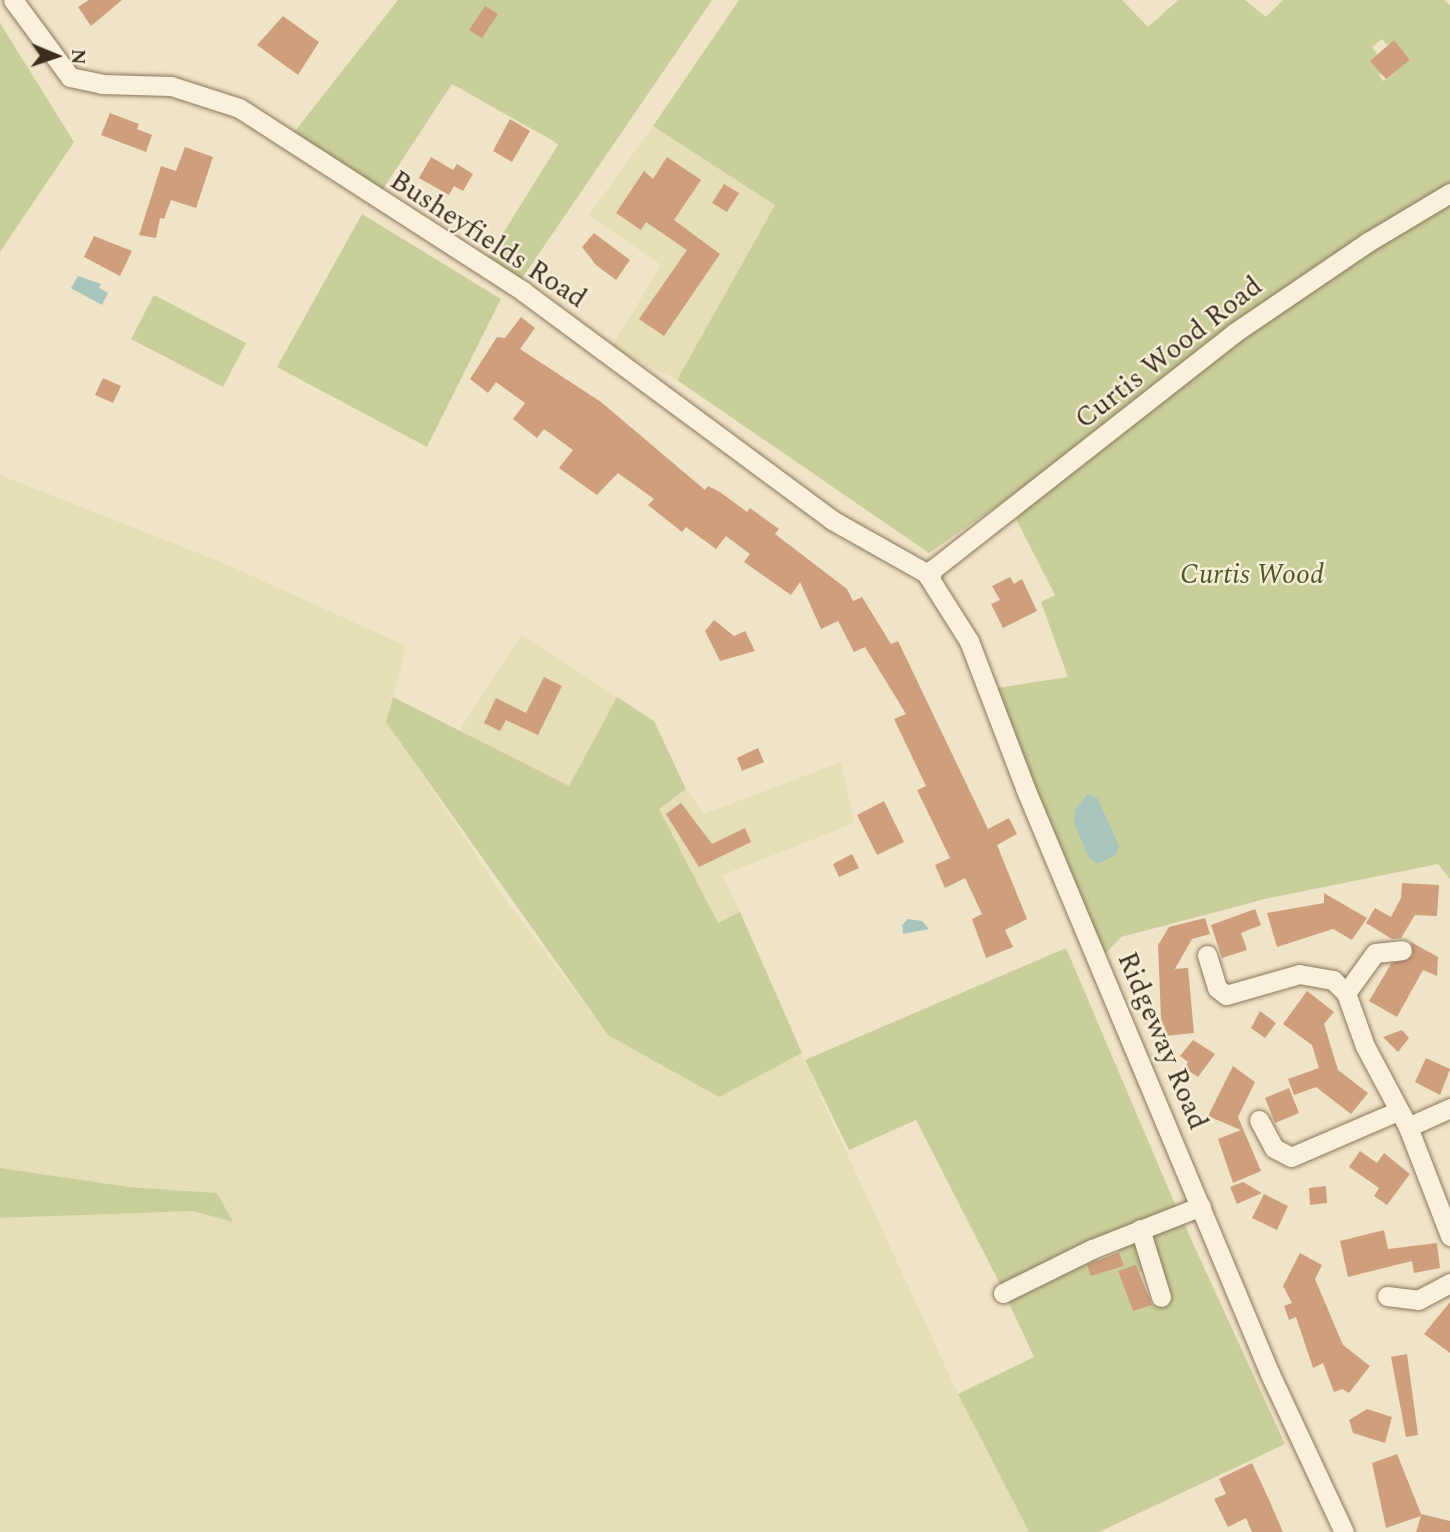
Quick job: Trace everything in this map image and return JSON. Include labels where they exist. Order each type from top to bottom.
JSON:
[{"type":"street","name":"Busheyfields Road","points":[[13,0],[70,77],[102,84],[171,86],[239,108],[523,292],[832,520],[930,573]]},
{"type":"street","name":"Curtis Wood Road","points":[[930,573],[1234,333],[1368,242],[1450,193]]},
{"type":"street","name":"Ridgeway Road","points":[[930,573],[969,641],[1025,788],[1269,1374],[1344,1532]]},
{"type":"street","points":[[1346,993],[1375,953],[1402,950]]},
{"type":"street","points":[[1207,956],[1222,994],[1242,993],[1308,974],[1333,979],[1346,993],[1403,1119],[1450,1236]]},
{"type":"street","points":[[1259,1120],[1280,1154],[1303,1153],[1403,1119],[1450,1108]]},
{"type":"street","points":[[1003,1293],[1140,1229],[1201,1206]]},
{"type":"street","points":[[1140,1229],[1161,1297]]},
{"type":"street","points":[[1387,1296],[1418,1300],[1450,1283]]},
{"type":"shaded area","points":[[653,126],[775,205],[677,380],[611,348],[661,265],[589,215]]},
{"type":"shaded area","points":[[0,475],[221,562],[406,646],[387,722],[509,904],[608,1035],[766,1070],[801,1054],[958,1394],[1029,1532],[0,1532],[0,1218],[193,1211],[232,1222],[217,1193],[129,1187],[0,1168]]},
{"type":"shaded area","points":[[522,635],[617,697],[569,786],[459,731]]},
{"type":"shaded area","points":[[841,762],[854,823],[723,875],[740,912],[718,924],[659,809],[686,789],[704,814]]},
{"type":"green space","points":[[398,0],[712,0],[521,280],[487,259],[558,145],[555,142],[452,84],[381,192],[292,135]]},
{"type":"green space","name":"Curtis Wood","points":[[739,0],[1122,0],[1148,27],[1178,0],[1245,0],[1266,17],[1283,0],[1444,0],[1450,5],[1450,879],[1438,864],[1265,899],[1121,937],[1098,962],[991,689],[1068,677],[1041,602],[1055,595],[1016,519],[1063,470],[1143,405],[929,553],[677,380],[775,205],[653,126]],"holes":[[[1382,39],[1387,45],[1394,40],[1410,60],[1383,81],[1379,75],[1387,69],[1372,47]]]},
{"type":"green space","points":[[0,23],[74,142],[0,252]]},
{"type":"green space","points":[[362,214],[501,299],[427,447],[277,367]]},
{"type":"green space","points":[[154,295],[246,343],[223,387],[131,339]]},
{"type":"green space","points":[[393,697],[569,786],[617,697],[654,721],[686,789],[659,809],[718,923],[740,912],[802,1053],[719,1097],[608,1035],[386,722]]},
{"type":"green space","points":[[1066,948],[1175,1204],[1285,1444],[1099,1532],[1029,1532],[958,1394],[1034,1357],[1000,1284],[916,1120],[849,1150],[805,1060]],"holes":[[[1117,1246],[1124,1266],[1101,1273],[1095,1254]],[[1119,1272],[1143,1272],[1154,1304],[1133,1311]]]},
{"type":"green space","points":[[0,1168],[129,1187],[217,1193],[233,1222],[193,1211],[0,1218]]},
{"type":"water","points":[[78,276],[101,284],[99,288],[108,293],[102,305],[71,288]]},
{"type":"water","points":[[1088,794],[1098,799],[1119,846],[1116,855],[1098,864],[1089,858],[1074,823],[1075,809]]},
{"type":"water","points":[[908,919],[922,921],[929,929],[903,934],[902,925]]},
{"type":"building","points":[[89,0],[122,0],[91,26],[78,7]]},
{"type":"building","points":[[485,6],[498,14],[482,38],[469,30]]},
{"type":"building","points":[[283,16],[319,42],[298,75],[257,45]]},
{"type":"building","points":[[1394,40],[1410,60],[1386,79],[1370,61]]},
{"type":"building","points":[[110,113],[139,124],[137,129],[152,135],[146,152],[101,135]]},
{"type":"building","points":[[510,119],[530,131],[512,162],[493,151]]},
{"type":"building","points":[[185,147],[213,157],[196,208],[171,200],[164,219],[160,218],[156,238],[139,235],[161,166],[176,171]]},
{"type":"building","points":[[431,157],[453,170],[457,164],[473,174],[463,191],[454,186],[449,195],[419,178]]},
{"type":"building","points":[[667,157],[701,180],[674,220],[720,254],[664,336],[639,319],[687,250],[646,222],[641,230],[616,213],[644,171],[653,179]]},
{"type":"building","points":[[724,184],[739,193],[727,212],[712,203]]},
{"type":"building","points":[[594,233],[630,260],[616,280],[596,265],[582,247]]},
{"type":"building","points":[[94,236],[132,251],[120,276],[84,257]]},
{"type":"building","points":[[521,317],[535,328],[520,349],[601,402],[705,490],[708,486],[720,492],[747,512],[750,508],[779,529],[775,534],[847,589],[853,601],[862,597],[891,644],[898,641],[988,829],[1009,818],[1017,834],[997,845],[1027,919],[1005,930],[1013,947],[986,958],[972,919],[982,914],[965,878],[945,888],[935,865],[950,858],[917,790],[926,786],[894,719],[906,714],[865,647],[854,652],[838,621],[821,629],[800,582],[791,595],[744,562],[750,554],[726,536],[716,549],[686,527],[682,532],[648,505],[654,499],[618,473],[597,495],[559,468],[573,450],[544,429],[537,438],[513,419],[525,403],[496,382],[488,393],[470,379],[497,337],[505,338]]},
{"type":"building","points":[[103,378],[121,386],[113,403],[95,395]]},
{"type":"building","points":[[1010,577],[1014,584],[1022,579],[1037,611],[1003,628],[991,604],[1000,600],[992,586]]},
{"type":"building","points":[[714,620],[734,636],[745,631],[755,651],[720,661],[705,631]]},
{"type":"building","points":[[544,677],[562,686],[538,735],[506,720],[500,731],[484,723],[496,698],[526,713]]},
{"type":"building","points":[[758,748],[764,762],[742,771],[737,758]]},
{"type":"building","points":[[884,801],[904,842],[877,855],[857,815]]},
{"type":"building","points":[[681,803],[712,844],[745,828],[751,842],[699,867],[666,814]]},
{"type":"building","points":[[852,854],[859,868],[839,877],[833,864]]},
{"type":"building","points":[[1402,883],[1439,885],[1437,916],[1415,915],[1401,938],[1392,939],[1366,923],[1375,908],[1391,917],[1401,898]]},
{"type":"building","points":[[1324,893],[1367,918],[1352,940],[1333,929],[1277,947],[1267,913],[1324,903]]},
{"type":"building","points":[[1255,909],[1261,925],[1241,933],[1247,950],[1222,958],[1211,925]]},
{"type":"building","points":[[1205,918],[1210,934],[1192,939],[1175,969],[1188,968],[1194,1033],[1155,1037],[1154,1019],[1161,1018],[1158,945],[1169,927]]},
{"type":"building","points":[[1411,942],[1438,957],[1437,976],[1423,970],[1397,1017],[1369,1001],[1391,964],[1413,956]]},
{"type":"building","points":[[1307,991],[1334,1012],[1324,1024],[1338,1070],[1368,1093],[1351,1114],[1316,1087],[1294,1095],[1288,1079],[1319,1068],[1312,1045],[1283,1024]]},
{"type":"building","points":[[1260,1011],[1276,1023],[1265,1038],[1251,1028]]},
{"type":"building","points":[[1402,1030],[1409,1038],[1398,1052],[1383,1037]]},
{"type":"building","points":[[1193,1040],[1215,1054],[1198,1077],[1184,1068],[1188,1062],[1180,1056]]},
{"type":"building","points":[[1426,1058],[1450,1069],[1440,1095],[1415,1082]]},
{"type":"building","points":[[1233,1066],[1255,1082],[1238,1117],[1261,1171],[1233,1183],[1218,1139],[1241,1130],[1208,1116]]},
{"type":"building","points":[[1289,1088],[1299,1113],[1275,1123],[1265,1098]]},
{"type":"building","points":[[1360,1151],[1377,1163],[1384,1153],[1410,1174],[1387,1205],[1374,1196],[1379,1188],[1349,1167]]},
{"type":"building","points":[[1243,1182],[1262,1193],[1237,1204],[1230,1187]]},
{"type":"building","points":[[1326,1186],[1327,1203],[1310,1205],[1309,1188]]},
{"type":"building","points":[[1264,1194],[1288,1206],[1277,1230],[1252,1218]]},
{"type":"building","points":[[1384,1230],[1388,1249],[1437,1243],[1440,1268],[1414,1273],[1412,1261],[1348,1277],[1340,1241]]},
{"type":"building","points":[[1119,1252],[1124,1266],[1091,1276],[1087,1265]]},
{"type":"building","points":[[1300,1253],[1322,1265],[1315,1279],[1343,1345],[1370,1366],[1349,1393],[1342,1389],[1334,1392],[1323,1363],[1313,1368],[1296,1317],[1289,1320],[1284,1306],[1292,1303],[1283,1286]]},
{"type":"building","points":[[1136,1265],[1152,1305],[1133,1311],[1118,1271]]},
{"type":"building","points":[[1450,1302],[1450,1353],[1424,1334]]},
{"type":"building","points":[[1407,1354],[1418,1435],[1406,1437],[1391,1357]]},
{"type":"building","points":[[1367,1409],[1392,1417],[1385,1443],[1353,1433],[1349,1420]]},
{"type":"building","points":[[1397,1454],[1421,1514],[1450,1521],[1450,1532],[1416,1532],[1421,1516],[1386,1528],[1372,1463]]},
{"type":"building","points":[[1252,1463],[1283,1532],[1252,1532],[1246,1518],[1228,1527],[1214,1499],[1226,1494],[1219,1479]]}]
